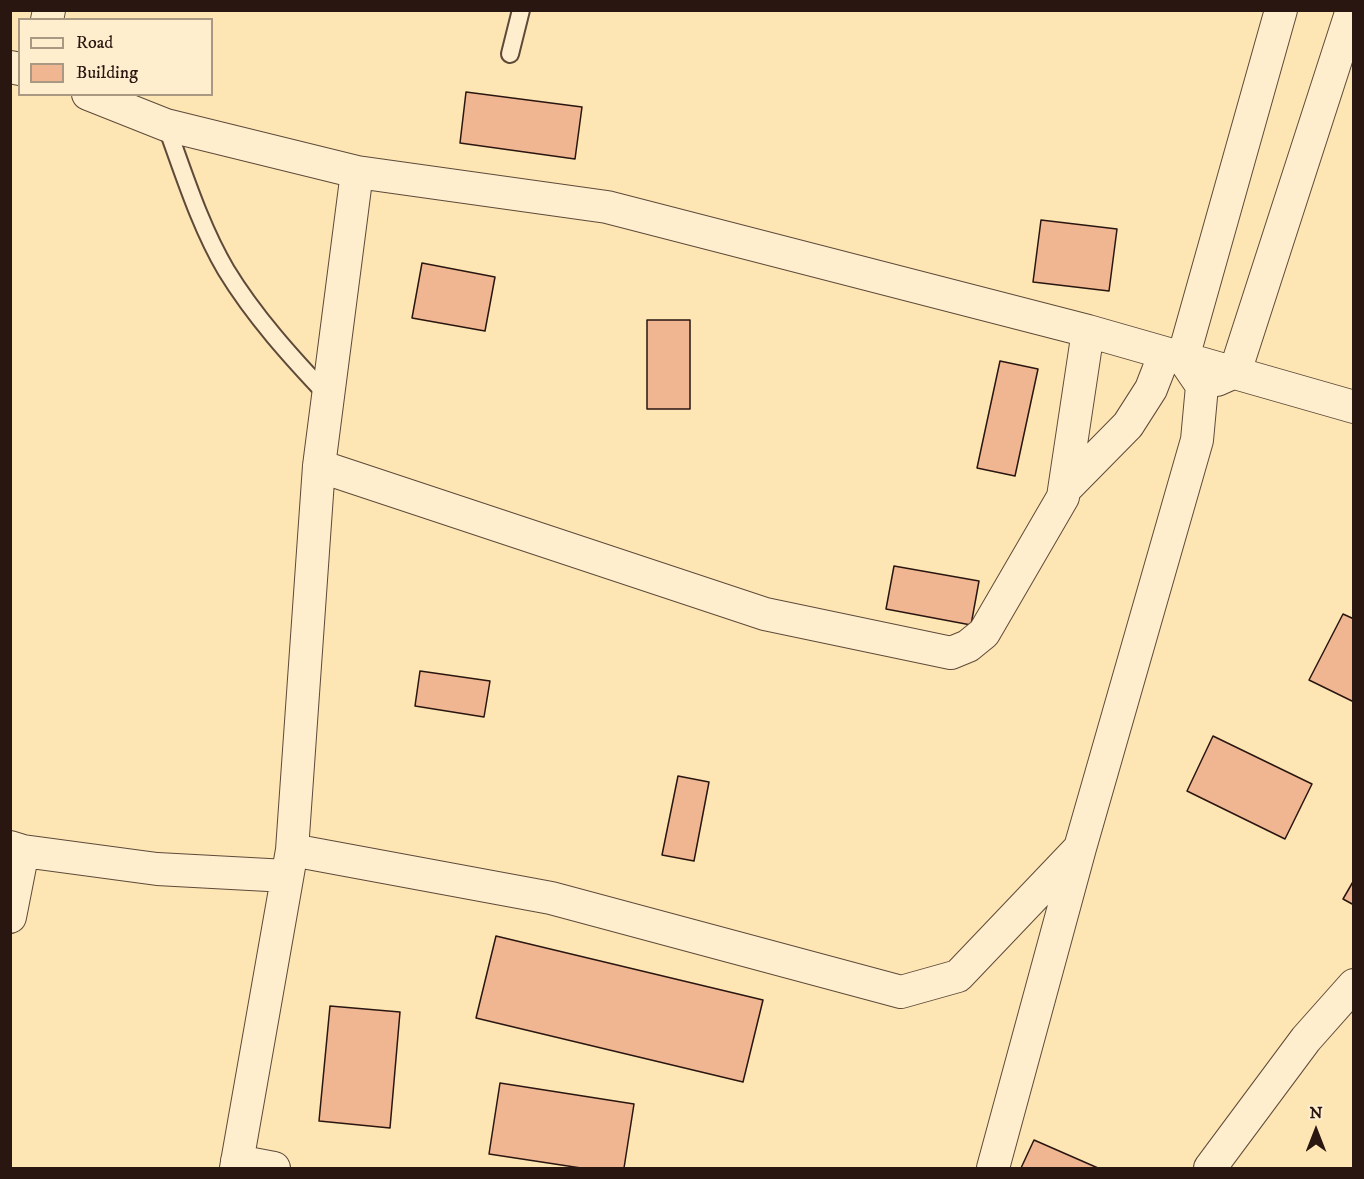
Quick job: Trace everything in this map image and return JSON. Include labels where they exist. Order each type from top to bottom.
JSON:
[{"type":"street","points":[[319,466],[765,614],[951,653],[968,646],[984,633],[1065,489],[1128,425],[1174,355],[1281,10]]},
{"type":"street","points":[[1202,386],[1235,372],[1352,10]]},
{"type":"street","points":[[93,96],[166,125],[357,172],[606,207],[1088,331],[1353,407]]},
{"type":"street","points":[[274,1168],[236,1165],[290,863],[319,466],[357,172]]},
{"type":"street","points":[[1065,489],[1088,331]]},
{"type":"street","points":[[993,1168],[1080,848],[1197,440],[1202,386],[1174,355]]},
{"type":"street","points":[[10,917],[17,849],[157,868],[290,863],[551,898],[901,992],[958,976],[1080,848]]},
{"type":"street","points":[[1210,1168],[1306,1038],[1341,1018],[1353,985]]},
{"type":"lane","points":[[510,54],[520,10]]},
{"type":"lane","points":[[166,125],[194,203],[226,270],[281,346],[328,396]]},
{"type":"building","points":[[466,92],[582,107],[575,159],[460,143]]},
{"type":"building","points":[[1041,220],[1117,229],[1109,291],[1033,282]]},
{"type":"building","points":[[422,263],[495,277],[485,331],[412,318]]},
{"type":"building","points":[[647,320],[690,320],[690,409],[647,409]]},
{"type":"building","points":[[1000,361],[1038,369],[1015,476],[977,468]]},
{"type":"building","points":[[894,566],[979,581],[971,625],[886,609]]},
{"type":"building","points":[[1343,614],[1354,619],[1354,702],[1309,680]]},
{"type":"building","points":[[420,671],[490,681],[484,717],[415,706]]},
{"type":"building","points":[[1213,736],[1312,784],[1285,839],[1187,791]]},
{"type":"building","points":[[678,776],[709,782],[694,861],[662,855]]},
{"type":"building","points":[[1354,880],[1354,905],[1343,899]]},
{"type":"building","points":[[496,936],[763,1000],[743,1082],[476,1018]]},
{"type":"building","points":[[330,1006],[400,1012],[390,1128],[319,1121]]},
{"type":"building","points":[[500,1083],[634,1104],[624,1168],[581,1168],[489,1154]]},
{"type":"building","points":[[1034,1140],[1098,1168],[1021,1168]]}]
